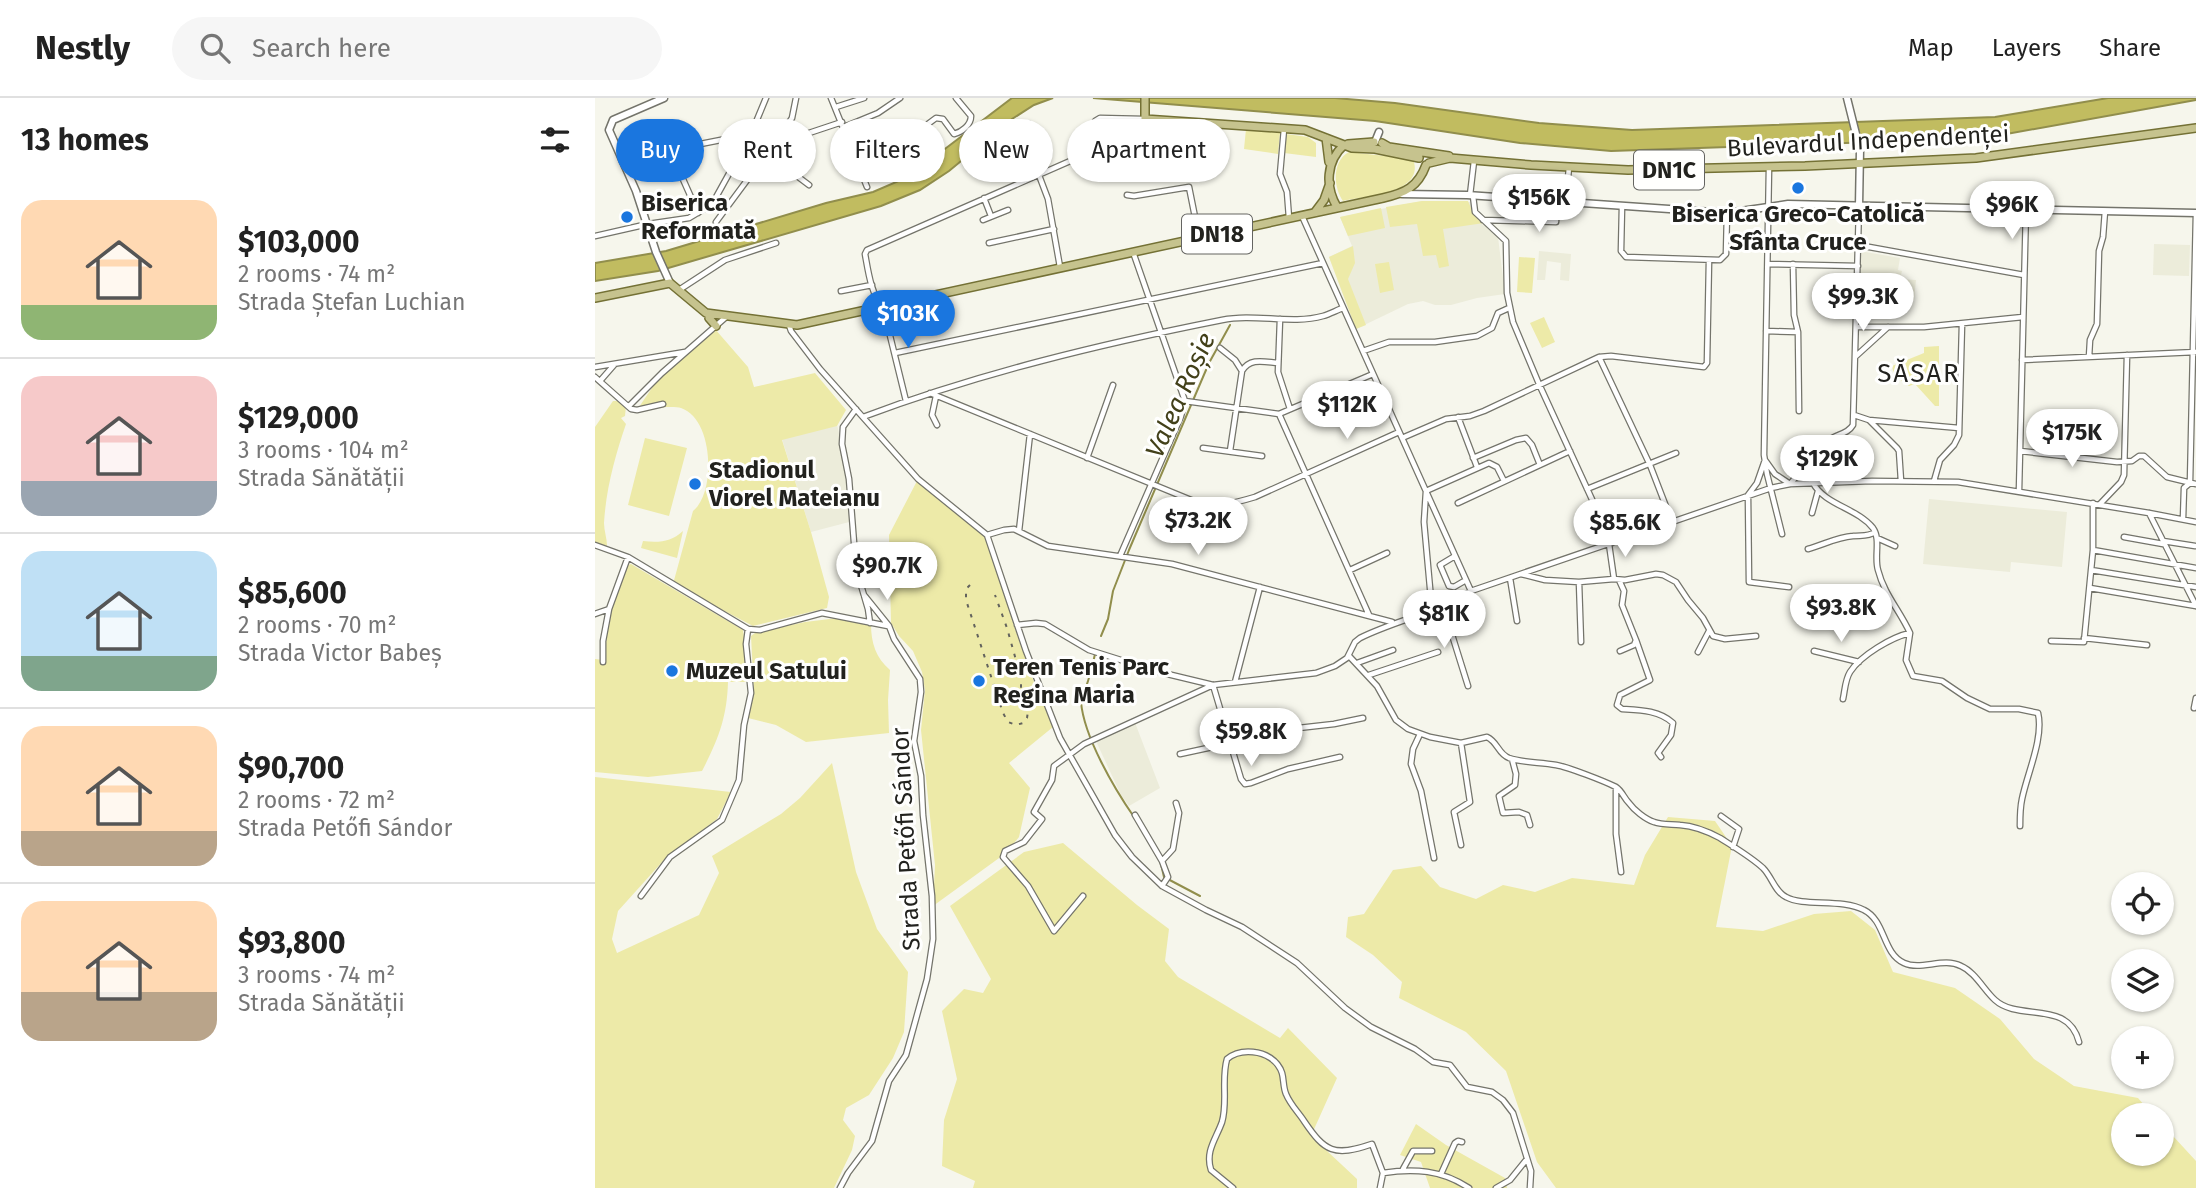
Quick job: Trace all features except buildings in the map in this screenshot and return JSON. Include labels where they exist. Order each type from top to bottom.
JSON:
[{"type":"main road","points":[[1145,98],[1145,118]]},
{"type":"main road","name":"Bulevardul Independenței","points":[[1145,118],[1313,132],[1344,145],[1378,142],[1424,160],[1456,158],[1569,167],[1671,170],[1976,158],[2196,128]]},
{"type":"main road","points":[[1326,138],[1330,183],[1337,207],[1400,194],[1416,183],[1424,160]]},
{"type":"main road","name":"Bulevardul Independenței","points":[[1378,142],[1389,147],[1456,158]]},
{"type":"main road","points":[[1330,166],[1334,155],[1344,145]]},
{"type":"main road","points":[[1424,160],[1444,154]]},
{"type":"main road","points":[[1379,198],[1412,184],[1424,160]]},
{"type":"main road","points":[[1315,212],[1324,200],[1330,183]]},
{"type":"main road","name":"DN18","points":[[709,314],[789,325],[883,307],[1337,207]]},
{"type":"main road","points":[[595,299],[670,283],[702,312],[709,314],[716,326]]},
{"type":"street","points":[[663,98],[611,122],[609,130],[636,191],[656,252],[670,283]]},
{"type":"street","points":[[757,119],[766,98]]},
{"type":"street","points":[[791,119],[796,98]]},
{"type":"street","points":[[831,98],[841,119]]},
{"type":"street","points":[[836,107],[864,98]]},
{"type":"street","points":[[860,119],[878,113],[900,98]]},
{"type":"street","points":[[945,122],[954,134],[970,122],[971,116],[956,98]]},
{"type":"street","points":[[1790,484],[1830,439],[1851,429],[1854,415],[1859,144],[1847,98]]},
{"type":"street","name":"Bulevardul Independenței","points":[[1053,168],[1095,149],[1095,121],[1100,118],[1145,118]]},
{"type":"street","points":[[1284,128],[1280,174],[1286,189],[1289,218]]},
{"type":"street","points":[[698,213],[670,150],[718,141]]},
{"type":"street","points":[[1475,160],[1471,195],[1473,208],[1506,242],[1509,308],[1539,384],[1610,543],[1617,579],[1624,591],[1622,605],[1650,680],[1620,695],[1617,705],[1622,709],[1643,710],[1667,717],[1672,723],[1671,735],[1658,753],[1661,757]]},
{"type":"street","points":[[1566,202],[1569,167]]},
{"type":"street","points":[[1769,167],[1765,460],[1782,534]]},
{"type":"street","points":[[595,236],[648,223],[689,218],[716,199],[725,182]]},
{"type":"street","points":[[716,222],[746,182]]},
{"type":"street","points":[[805,182],[809,185]]},
{"type":"street","points":[[865,182],[867,187]]},
{"type":"street","points":[[907,401],[883,307],[877,301],[872,285],[865,254],[867,250],[1020,182]]},
{"type":"street","points":[[1041,182],[1048,200],[1060,267]]},
{"type":"street","points":[[1416,183],[1426,193]]},
{"type":"street","points":[[1127,195],[1189,187],[1199,237]]},
{"type":"street","points":[[1400,194],[1471,195],[1727,213],[1788,204],[2196,213],[2193,484]]},
{"type":"street","points":[[984,198],[991,216]]},
{"type":"street","points":[[1514,220],[1517,199]]},
{"type":"street","points":[[1482,220],[1556,222],[1557,202]]},
{"type":"street","points":[[1622,206],[1621,247],[1626,257],[1720,260],[1726,254],[1727,213]]},
{"type":"street","points":[[2019,491],[2026,209]]},
{"type":"street","points":[[983,220],[1008,210]]},
{"type":"street","points":[[2089,357],[2090,340],[2097,324],[2099,251],[2105,211]]},
{"type":"street","points":[[1301,216],[1471,591]]},
{"type":"street","points":[[989,243],[1054,229]]},
{"type":"street","points":[[679,290],[725,260],[776,243]]},
{"type":"street","points":[[1858,245],[2024,275]]},
{"type":"street","points":[[1125,557],[1155,485],[1185,401],[1133,251]]},
{"type":"street","points":[[1402,438],[1446,419],[1470,416],[1599,357],[1611,356],[1704,367],[1707,363],[1709,260]]},
{"type":"street","points":[[895,353],[1323,263]]},
{"type":"street","points":[[1768,264],[1858,266]]},
{"type":"street","points":[[1793,264],[1794,315],[1798,331],[1799,411]]},
{"type":"street","points":[[841,291],[872,285]]},
{"type":"street","points":[[863,417],[988,375],[1162,332],[1232,318],[1322,316],[1343,307]]},
{"type":"street","points":[[1363,351],[1389,342],[1435,342],[1477,336],[1492,328],[1498,313],[1509,308]]},
{"type":"street","points":[[629,406],[661,373],[727,316]]},
{"type":"street","points":[[1857,327],[1962,324],[2023,317]]},
{"type":"street","points":[[1280,319],[1279,380],[1290,409]]},
{"type":"street","points":[[1934,481],[1940,460],[1957,441],[1962,324]]},
{"type":"street","points":[[789,325],[820,369],[921,482],[987,536],[1044,699],[1068,754],[1120,842],[1144,870],[1162,886],[1243,927],[1297,963],[1345,1008],[1371,1027],[1415,1049],[1433,1062],[1450,1065],[1467,1087],[1494,1093],[1513,1113],[1531,1171],[1531,1188]]},
{"type":"street","points":[[1855,357],[1888,327]]},
{"type":"street","points":[[1766,331],[1798,331]]},
{"type":"street","points":[[1220,348],[1235,360],[1242,371]]},
{"type":"street","points":[[595,368],[686,352]]},
{"type":"street","points":[[2022,360],[2194,352]]},
{"type":"street","points":[[2099,504],[2123,479],[2127,355]]},
{"type":"street","points":[[1599,357],[1650,465],[1672,522]]},
{"type":"street","points":[[1230,451],[1242,371],[1253,361],[1278,363]]},
{"type":"street","points":[[600,382],[615,365]]},
{"type":"street","points":[[1185,401],[1279,414],[1373,374]]},
{"type":"street","points":[[595,377],[637,410],[663,404]]},
{"type":"street","points":[[1087,458],[1113,385]]},
{"type":"street","points":[[930,393],[1204,505],[1219,505],[1255,497],[1399,432]]},
{"type":"street","points":[[936,396],[932,415],[937,425]]},
{"type":"street","name":"Strada Petőfi Sándor","points":[[840,1188],[872,1141],[889,1081],[906,1055],[927,979],[933,939],[932,896],[921,776],[914,741],[921,679],[894,639],[889,626],[864,595],[856,568],[849,479],[842,444],[843,427],[856,409]]},
{"type":"street","points":[[1279,414],[1369,616]]},
{"type":"street","points":[[1854,415],[1869,420],[1959,428]]},
{"type":"street","points":[[1458,417],[1477,467]]},
{"type":"street","points":[[1869,420],[1899,451],[1901,481]]},
{"type":"street","points":[[1019,531],[1030,435]]},
{"type":"street","points":[[1473,458],[1526,438],[1532,445],[1540,465]]},
{"type":"street","points":[[1203,448],[1262,456]]},
{"type":"street","points":[[1458,503],[1570,451]]},
{"type":"street","points":[[2020,451],[2125,461],[2144,456],[2167,477],[2193,484]]},
{"type":"street","points":[[1587,489],[1676,453]]},
{"type":"street","points":[[1765,460],[1775,474],[1790,484]]},
{"type":"street","points":[[1765,460],[1757,483],[1748,495],[1749,582],[1789,586]]},
{"type":"street","points":[[1426,491],[1489,463],[1495,465],[1504,481]]},
{"type":"street","points":[[1017,625],[1045,624],[1096,652],[1159,672],[1213,685],[1316,673],[1335,666],[1349,656],[1355,642],[1394,623],[1443,606],[1471,591],[1748,495],[1790,484],[1901,481],[1974,483],[2196,522]]},
{"type":"street","points":[[1813,483],[1818,492],[1862,518],[1876,535],[1895,546]]},
{"type":"street","points":[[2183,519],[2185,488],[2193,484]]},
{"type":"street","points":[[1426,491],[1424,522],[1432,610]]},
{"type":"street","points":[[1812,513],[1818,492]]},
{"type":"street","points":[[2084,640],[2093,550],[2092,503]]},
{"type":"street","points":[[2149,513],[2196,606]]},
{"type":"street","points":[[987,536],[1004,530],[1019,531],[1048,546],[1172,564],[1394,623]]},
{"type":"street","points":[[1808,549],[1838,538],[1876,535]]},
{"type":"street","points":[[1876,535],[1875,556],[1880,578],[1910,633],[1906,660],[1913,676],[1918,679],[1942,681],[1990,709],[2019,709],[2038,713],[2035,750],[2022,796],[2020,826]]},
{"type":"street","points":[[2124,537],[2195,546]]},
{"type":"street","points":[[595,545],[628,557],[748,629],[760,630],[822,613],[889,626]]},
{"type":"street","points":[[2093,550],[2196,568]]},
{"type":"street","points":[[1350,570],[1387,553]]},
{"type":"street","points":[[1455,556],[1440,565],[1447,583],[1454,587],[1467,580]]},
{"type":"street","points":[[603,662],[603,641],[609,609],[628,557]]},
{"type":"street","points":[[2091,570],[2196,587]]},
{"type":"street","points":[[1520,574],[1545,580],[1579,582],[1630,580],[1656,574],[1671,577],[1703,618],[1713,636],[1725,639],[1756,636]]},
{"type":"street","points":[[1510,578],[1517,621]]},
{"type":"street","points":[[1579,582],[1581,642]]},
{"type":"street","points":[[1235,682],[1260,587]]},
{"type":"street","points":[[2090,588],[2196,606]]},
{"type":"street","points":[[864,595],[870,622]]},
{"type":"street","points":[[1443,606],[1468,686]]},
{"type":"street","points":[[595,614],[609,609]]},
{"type":"street","points":[[641,897],[670,857],[722,820],[739,780],[744,725],[751,693],[746,644],[748,629]]},
{"type":"street","points":[[1698,652],[1709,631]]},
{"type":"street","points":[[1843,699],[1849,673],[1859,662],[1892,638],[1910,633]]},
{"type":"street","points":[[1621,651],[1634,645],[1636,640]]},
{"type":"street","points":[[2051,641],[2084,640],[2147,645]]},
{"type":"street","points":[[1357,663],[1393,650]]},
{"type":"street","points":[[1814,651],[1859,662]]},
{"type":"street","points":[[1369,675],[1438,652]]},
{"type":"street","points":[[1349,656],[1369,675],[1396,720],[1420,734],[1461,743],[1490,737],[1501,753],[1512,759],[1562,766],[1616,787],[1632,807],[1651,821],[1700,828],[1733,847],[1763,868],[1776,888],[1787,898],[1849,905],[1869,912],[1879,925],[1892,953],[1902,962],[1911,965],[1941,962],[1962,966],[2007,1008],[2053,1015],[2068,1023],[2079,1042]]},
{"type":"street","points":[[1083,896],[1054,931],[1028,886],[1003,855],[1006,850],[1024,842],[1042,819],[1034,812],[1052,780],[1054,766],[1068,754],[1093,740],[1213,685]]},
{"type":"street","points":[[1213,685],[1241,779],[1245,783],[1340,757]]},
{"type":"street","points":[[2194,708],[2196,698]]},
{"type":"street","points":[[1180,754],[1272,731],[1363,718]]},
{"type":"street","points":[[1420,734],[1413,749],[1411,764],[1421,791],[1434,858]]},
{"type":"street","points":[[1461,743],[1470,802],[1454,812],[1461,845]]},
{"type":"street","points":[[1512,759],[1516,780],[1515,785],[1499,796],[1503,813],[1519,812],[1527,815],[1530,825]]},
{"type":"street","points":[[1616,787],[1616,834],[1621,872]]},
{"type":"street","points":[[1162,861],[1173,849],[1179,813],[1176,803]]},
{"type":"street","points":[[1135,815],[1162,861],[1167,879],[1162,886]]},
{"type":"street","points":[[1721,816],[1739,828],[1733,847]]},
{"type":"street","points":[[1233,1188],[1211,1171],[1209,1154],[1222,1120],[1227,1059],[1246,1052],[1262,1053],[1277,1064],[1282,1071],[1283,1086],[1290,1102],[1321,1144],[1329,1150],[1372,1144],[1383,1173],[1380,1188]]},
{"type":"street","points":[[1441,1174],[1455,1143],[1462,1142]]},
{"type":"street","points":[[1403,1169],[1413,1151],[1432,1151]]},
{"type":"street","points":[[1496,1188],[1510,1180],[1527,1159]]},
{"type":"street","points":[[1383,1173],[1403,1169],[1441,1174],[1469,1188]]},
{"type":"shaded area","points":[[1012,98],[1053,98],[1034,105],[1012,119],[984,119]]},
{"type":"shaded area","points":[[1093,98],[1335,98],[1395,103],[1539,123],[1632,130],[1995,117],[2108,98],[2196,100],[1990,137],[1611,151],[1520,143],[1375,121]]},
{"type":"shaded area","points":[[1246,129],[1280,133],[1278,154],[1244,149]]},
{"type":"shaded area","points":[[1286,134],[1308,137],[1316,143],[1316,157],[1284,153]]},
{"type":"shaded area","points":[[959,138],[959,163],[945,174],[945,149]]},
{"type":"shaded area","points":[[1349,152],[1413,159],[1415,171],[1411,180],[1391,191],[1343,201],[1337,189],[1336,175],[1339,161]]},
{"type":"shaded area","points":[[896,182],[932,182],[881,206],[658,271],[595,281],[595,263],[666,251],[826,203],[873,192]]},
{"type":"shaded area","points":[[1422,201],[1470,202],[1476,216],[1498,237],[1505,294],[1451,305],[1435,305],[1423,301],[1408,304],[1356,329],[1329,257],[1352,246],[1340,217]]},
{"type":"shaded area","points":[[1422,201],[1468,201],[1473,213],[1484,223],[1443,229],[1449,266],[1439,268],[1436,255],[1423,256],[1417,224],[1390,227],[1386,207]]},
{"type":"shaded area","points":[[1381,208],[1385,228],[1348,236],[1340,217]]},
{"type":"shaded area","points":[[2154,244],[2190,245],[2189,276],[2153,275]]},
{"type":"shaded area","points":[[1353,246],[1355,263],[1348,279],[1366,325],[1356,329],[1329,257]]},
{"type":"shaded area","points":[[1539,251],[1571,254],[1569,281],[1560,280],[1561,263],[1547,261],[1545,280],[1537,280]]},
{"type":"shaded area","points":[[1860,251],[1900,258],[1900,279],[1916,280],[1914,300],[1859,304]]},
{"type":"shaded area","points":[[1519,257],[1535,258],[1532,293],[1517,292]]},
{"type":"shaded area","points":[[1389,262],[1394,290],[1380,293],[1375,264]]},
{"type":"shaded area","points":[[1873,277],[1899,278],[1899,292],[1872,290]]},
{"type":"shaded area","points":[[1544,317],[1555,342],[1542,348],[1530,323]]},
{"type":"shaded area","points":[[715,329],[748,367],[754,387],[815,373],[846,410],[837,426],[782,440],[829,597],[827,608],[753,626],[673,584],[693,511],[705,489],[708,457],[705,441],[700,426],[692,415],[681,408],[637,410],[662,373]]},
{"type":"shaded area","points":[[1939,346],[1939,406],[1935,406],[1915,384],[1909,386],[1894,375],[1892,366],[1924,353],[1924,347]]},
{"type":"shaded area","points":[[613,401],[622,401],[626,406],[625,416],[621,418],[626,424],[607,498],[604,523],[607,546],[595,542],[595,427]]},
{"type":"shaded area","points":[[837,425],[853,521],[811,532],[782,439]]},
{"type":"shaded area","points":[[645,438],[687,448],[669,516],[628,505]]},
{"type":"shaded area","points":[[918,479],[987,535],[1014,626],[1053,727],[1009,763],[1030,788],[1019,837],[1006,853],[933,906],[935,865],[921,730],[925,690],[922,672],[913,651],[891,623],[889,535]]},
{"type":"shaded area","points":[[1929,499],[2067,512],[2062,567],[2011,562],[2010,572],[1923,564]]},
{"type":"shaded area","points":[[683,531],[677,558],[641,548],[643,541],[665,541]]},
{"type":"shaded area","name":"Muzeul Satului","points":[[631,564],[743,630],[750,682],[728,682],[721,728],[702,771],[648,777],[595,772],[595,659],[604,660],[610,609],[628,565]]},
{"type":"shaded area","points":[[838,618],[871,624],[875,650],[890,670],[889,733],[806,742],[776,725],[748,718],[754,694],[751,636],[805,622]]},
{"type":"shaded area","points":[[1134,720],[1160,788],[1129,806],[1121,795],[1095,739]]},
{"type":"shaded area","points":[[832,763],[856,872],[877,929],[908,972],[904,1032],[893,1058],[869,1095],[846,1108],[843,1120],[855,1136],[852,1150],[834,1188],[595,1188],[595,777],[731,792],[717,819],[663,861],[618,911],[612,939],[617,953],[699,915],[719,873],[712,856],[781,814],[800,798]]},
{"type":"shaded area","points":[[1668,817],[1715,821],[1732,846],[1716,927],[1763,931],[1814,914],[1851,911],[1875,930],[1893,972],[1955,988],[2000,1019],[2034,1059],[2074,1086],[2138,1098],[2142,1103],[2111,1103],[2111,1166],[2174,1166],[2174,1137],[2196,1161],[2196,1188],[1556,1188],[1537,1162],[1506,1071],[1466,1032],[1399,998],[1402,982],[1373,955],[1346,937],[1348,917],[1364,914],[1393,870],[1421,866],[1440,887],[1476,899],[1503,885],[1535,892],[1572,878],[1634,885],[1645,855]]},
{"type":"shaded area","points":[[1063,843],[1169,929],[1165,961],[1178,977],[1280,1038],[1288,1028],[1337,1078],[1311,1136],[1357,1179],[1357,1188],[973,1188],[975,1181],[942,1166],[944,1120],[957,1079],[942,1011],[964,989],[983,993],[991,979],[950,906],[1024,852]]},
{"type":"shaded area","points":[[1416,1124],[1446,1145],[1505,1178],[1507,1188],[1430,1188],[1421,1162],[1400,1155]]},
{"type":"waterway","name":"Valea Roșie","points":[[1101,636],[1108,619],[1113,591],[1129,550],[1209,363],[1230,325]]},
{"type":"waterway","name":"Valea Roșie","points":[[1095,654],[1081,699],[1083,716],[1101,762],[1134,817]]},
{"type":"waterway","name":"Valea Roșie","points":[[1160,860],[1164,877],[1200,896]]},
{"type":"railway","points":[[970,585],[966,589],[966,600],[1003,713],[1008,722],[1016,725],[1023,723],[1028,711],[1007,628],[995,595]]},
{"type":"place","name":"Biserica Greco-Catolică Sfânta Cruce","points":[[1798,188]]},
{"type":"place","name":"Biserica Reformată","points":[[627,217]]},
{"type":"place","name":"Stadionul Viorel Mateianu","points":[[695,484]]},
{"type":"place","name":"Muzeul Satului","points":[[672,671]]},
{"type":"place","name":"Teren Tenis Parc Regina Maria","points":[[979,681]]},
{"type":"district","name":"SĂSAR","points":[[1919,373]]}]
